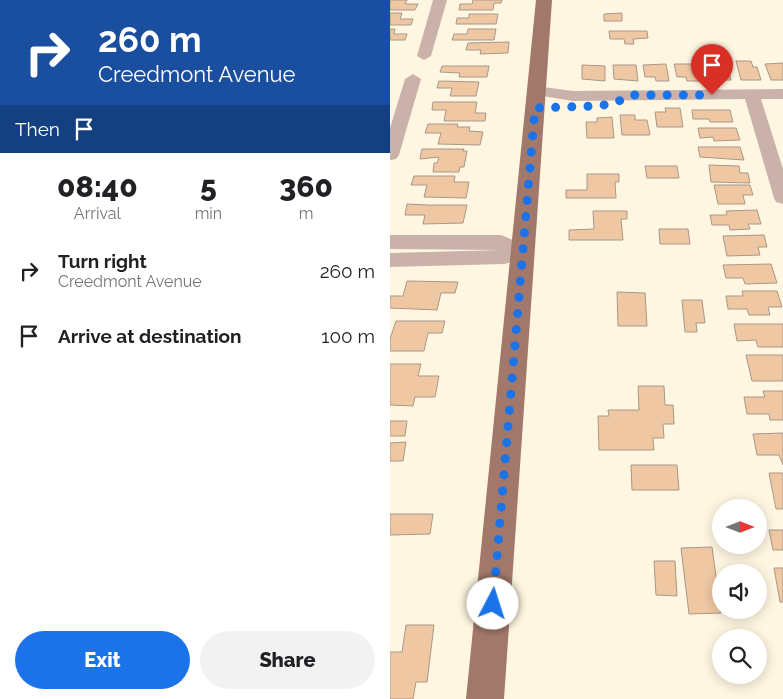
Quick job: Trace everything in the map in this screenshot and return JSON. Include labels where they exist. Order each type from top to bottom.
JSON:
[{"type":"main road","points":[[484,699],[544,0]]},
{"type":"street","points":[[424,56],[440,0]]},
{"type":"street","points":[[390,155],[396,113],[413,79]]},
{"type":"street","points":[[752,94],[783,198]]},
{"type":"street","points":[[535,100],[596,106],[611,104],[634,95],[783,94]]},
{"type":"street","points":[[390,242],[501,242],[523,252]]},
{"type":"street","points":[[390,260],[504,257],[523,252]]},
{"type":"building","points":[[390,0],[407,0],[405,4],[418,4],[415,10],[390,10]]},
{"type":"building","points":[[473,0],[502,0],[501,3],[494,3],[493,10],[459,10],[460,4],[472,4]]},
{"type":"building","points":[[390,13],[402,13],[400,19],[413,19],[411,25],[390,25]]},
{"type":"building","points":[[622,13],[622,21],[604,21],[604,14]]},
{"type":"building","points":[[469,14],[498,14],[496,24],[456,24],[457,18],[469,18]]},
{"type":"building","points":[[390,29],[395,29],[394,34],[407,34],[405,40],[390,40]]},
{"type":"building","points":[[468,29],[496,29],[494,40],[452,40],[454,34],[467,34]]},
{"type":"building","points":[[609,31],[647,31],[648,38],[633,39],[634,44],[625,44],[624,39],[610,39]]},
{"type":"building","points":[[509,42],[508,53],[480,54],[481,50],[466,50],[468,43]]},
{"type":"building","points":[[736,61],[751,61],[753,67],[757,67],[761,80],[741,80]]},
{"type":"building","points":[[709,62],[721,62],[723,68],[728,68],[731,80],[709,80],[706,68],[710,68]]},
{"type":"building","points":[[783,63],[783,80],[771,80],[765,64]]},
{"type":"building","points":[[666,64],[669,81],[656,81],[655,77],[645,77],[643,65]]},
{"type":"building","points":[[674,64],[697,64],[701,81],[687,81],[686,77],[677,77]]},
{"type":"building","points":[[582,65],[605,66],[605,81],[582,79]]},
{"type":"building","points":[[613,65],[636,65],[638,81],[614,79]]},
{"type":"building","points":[[442,66],[489,66],[487,77],[459,77],[460,73],[440,72]]},
{"type":"building","points":[[439,81],[479,82],[476,96],[450,96],[452,88],[437,88]]},
{"type":"building","points":[[433,102],[477,102],[475,113],[486,113],[485,121],[444,121],[446,110],[432,110]]},
{"type":"building","points":[[665,108],[680,108],[683,127],[657,127],[655,112],[666,112]]},
{"type":"building","points":[[692,110],[730,110],[733,122],[710,122],[709,119],[693,119]]},
{"type":"building","points":[[620,115],[635,115],[635,120],[647,120],[650,135],[622,135]]},
{"type":"building","points":[[612,117],[614,138],[587,138],[586,122],[597,122],[597,118]]},
{"type":"building","points":[[428,124],[458,124],[457,127],[470,127],[469,131],[483,132],[480,145],[438,144],[441,133],[425,133]]},
{"type":"building","points":[[698,128],[736,128],[740,140],[714,141],[713,137],[700,138]]},
{"type":"building","points":[[698,147],[740,147],[744,160],[700,157]]},
{"type":"building","points":[[422,149],[464,149],[463,151],[467,151],[464,167],[460,167],[459,172],[433,172],[434,163],[437,163],[439,157],[420,159]]},
{"type":"building","points":[[709,165],[739,166],[740,173],[748,173],[750,183],[711,182]]},
{"type":"building","points":[[645,166],[677,166],[679,178],[647,178]]},
{"type":"building","points":[[587,174],[619,174],[619,182],[615,182],[616,198],[566,198],[566,190],[587,190]]},
{"type":"building","points":[[414,176],[455,176],[454,182],[469,182],[466,198],[424,197],[427,185],[411,185]]},
{"type":"building","points":[[714,185],[750,185],[753,195],[743,195],[745,204],[718,204]]},
{"type":"building","points":[[407,204],[467,205],[463,223],[423,224],[425,215],[405,215]]},
{"type":"building","points":[[757,210],[761,224],[748,224],[750,229],[730,230],[729,225],[712,225],[710,215],[727,215],[726,211]]},
{"type":"building","points":[[593,211],[627,211],[627,219],[621,219],[623,240],[569,240],[569,230],[594,229]]},
{"type":"building","points":[[659,229],[688,229],[690,244],[660,244]]},
{"type":"building","points":[[764,235],[767,247],[758,247],[760,255],[727,256],[723,236]]},
{"type":"building","points":[[771,264],[777,283],[745,284],[743,278],[726,278],[723,265]]},
{"type":"building","points":[[407,281],[458,282],[455,293],[441,293],[437,310],[390,308],[390,296],[403,296]]},
{"type":"building","points":[[742,291],[777,291],[782,307],[768,307],[770,315],[749,315],[747,309],[728,309],[726,296],[743,296]]},
{"type":"building","points":[[617,292],[645,293],[647,326],[618,326]]},
{"type":"building","points":[[682,300],[702,300],[705,323],[696,323],[697,332],[685,332]]},
{"type":"building","points":[[396,321],[445,321],[442,333],[428,333],[424,351],[390,351],[390,339]]},
{"type":"building","points":[[734,324],[783,324],[783,347],[758,347],[756,340],[737,341]]},
{"type":"building","points":[[746,355],[783,355],[783,381],[752,381]]},
{"type":"building","points":[[390,364],[421,364],[418,376],[439,376],[435,397],[415,397],[413,406],[390,405]]},
{"type":"building","points":[[638,386],[664,386],[665,405],[673,405],[674,424],[663,424],[664,438],[653,438],[654,450],[599,450],[598,416],[609,416],[608,410],[639,410]]},
{"type":"building","points":[[763,391],[783,391],[783,420],[770,420],[769,414],[747,414],[744,397],[765,397]]},
{"type":"building","points":[[390,421],[407,421],[405,436],[390,436]]},
{"type":"building","points":[[783,433],[783,465],[779,455],[757,455],[753,434]]},
{"type":"building","points":[[406,442],[403,461],[390,461],[390,443]]},
{"type":"building","points":[[631,465],[677,465],[679,490],[632,490]]},
{"type":"building","points":[[769,473],[783,473],[783,509],[776,509]]},
{"type":"building","points":[[390,514],[433,514],[430,534],[390,535]]},
{"type":"building","points":[[769,530],[783,530],[783,550],[773,550]]},
{"type":"building","points":[[712,547],[714,564],[712,564],[712,613],[689,614],[681,548]]},
{"type":"building","points":[[654,561],[675,561],[677,596],[656,595]]},
{"type":"building","points":[[774,568],[783,568],[783,602],[780,602]]},
{"type":"building","points":[[406,625],[434,625],[427,682],[416,682],[413,699],[390,699],[390,652],[402,652]]},
{"type":"route","points":[[493,604],[535,108],[581,108],[611,104],[634,95],[712,95]]}]
